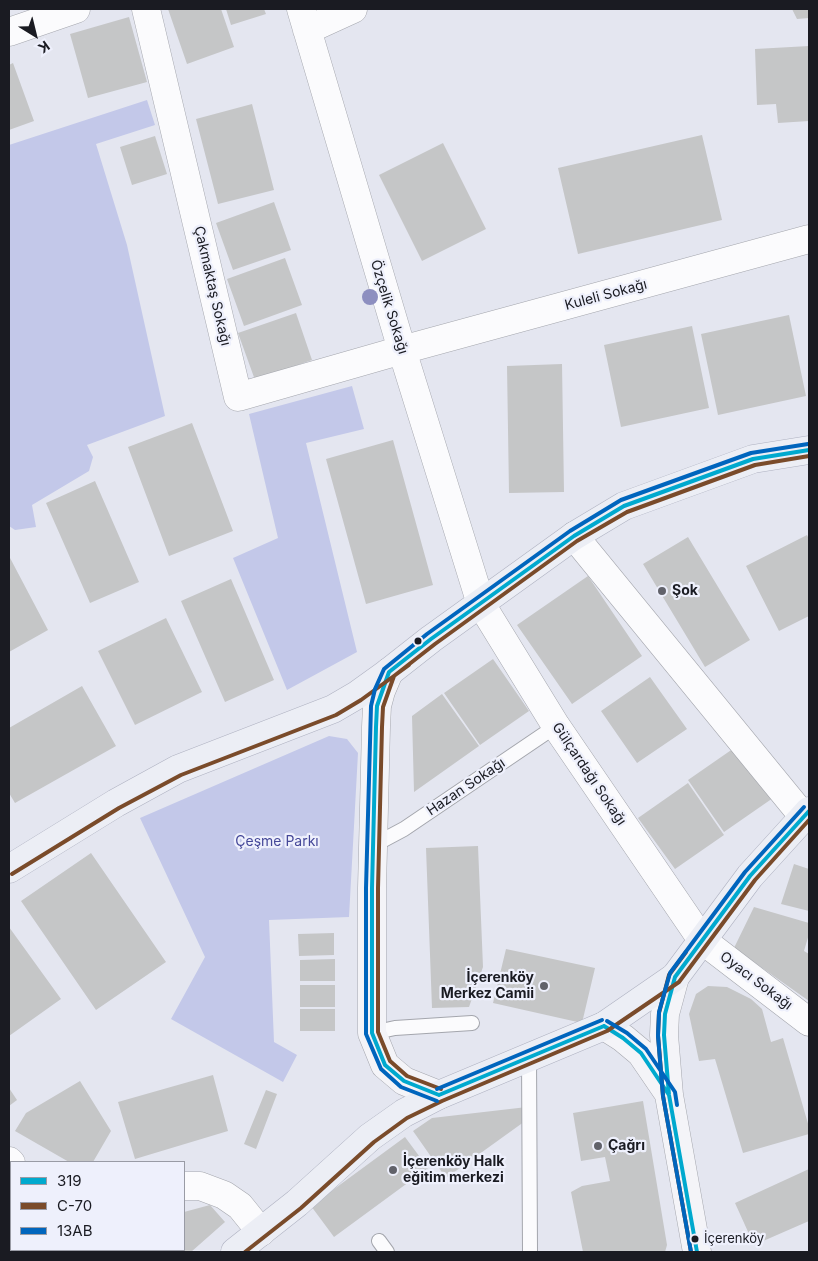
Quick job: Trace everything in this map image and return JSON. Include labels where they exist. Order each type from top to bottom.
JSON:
[{"type":"main road","points":[[9,869],[116,803],[178,769],[333,709],[357,695],[574,536],[624,506],[753,459],[809,450]]},
{"type":"main road","points":[[389,672],[377,706],[372,1033],[385,1065],[404,1081],[439,1096]]},
{"type":"main road","points":[[235,1252],[297,1203],[370,1137],[404,1113],[439,1096],[604,1026],[675,977],[750,876],[806,814]]},
{"type":"main road","points":[[675,977],[665,1014],[664,1035],[670,1096],[697,1252]]},
{"type":"main road","points":[[604,1026],[623,1038],[641,1053],[670,1096]]},
{"type":"street","points":[[9,32],[76,9]]},
{"type":"street","name":"Çakmaktaş Sokağı","points":[[146,9],[238,397],[402,350]]},
{"type":"street","points":[[304,19],[354,9]]},
{"type":"street","name":"Özçelik Sokağı","points":[[304,19],[402,350],[481,604]]},
{"type":"street","name":"Kuleli Sokağı","points":[[402,350],[809,239]]},
{"type":"street","points":[[574,536],[806,814]]},
{"type":"street","name":"Gülçardağı Sokağı","points":[[481,604],[556,726],[702,940]]},
{"type":"street","name":"Oyacı Sokağı","points":[[702,940],[809,1021]]},
{"type":"street","points":[[185,1186],[200,1186],[224,1195],[240,1206],[261,1232]]},
{"type":"lane","name":"Hazan Sokağı","points":[[374,846],[404,830],[556,726]]},
{"type":"lane","points":[[372,1033],[395,1028],[472,1023]]},
{"type":"lane","points":[[529,1057],[530,1252]]},
{"type":"green space","points":[[147,100],[155,125],[96,144],[127,245],[165,416],[87,445],[93,457],[89,471],[32,505],[36,527],[15,530],[9,526],[9,145]]},
{"type":"green space","points":[[352,386],[364,429],[306,443],[357,652],[287,690],[233,558],[278,538],[249,414]]},
{"type":"green space","name":"Çeşme Parkı","points":[[329,736],[347,739],[358,753],[349,917],[269,920],[274,1042],[297,1055],[283,1082],[171,1019],[205,957],[140,818]]},
{"type":"building","points":[[168,9],[221,9],[234,47],[187,64]]},
{"type":"building","points":[[226,9],[264,9],[266,14],[231,25]]},
{"type":"building","points":[[792,9],[809,9],[809,18],[797,19]]},
{"type":"building","points":[[129,17],[147,82],[88,98],[70,34]]},
{"type":"building","points":[[809,46],[809,121],[778,123],[776,104],[757,105],[755,49]]},
{"type":"building","points":[[13,63],[34,121],[9,130],[9,65]]},
{"type":"building","points":[[252,104],[274,190],[218,204],[196,119]]},
{"type":"building","points":[[702,135],[722,220],[578,254],[558,168]]},
{"type":"building","points":[[155,136],[167,174],[132,185],[120,147]]},
{"type":"building","points":[[443,143],[486,229],[422,261],[379,175]]},
{"type":"building","points":[[274,202],[291,250],[233,270],[216,223]]},
{"type":"building","points":[[285,258],[302,305],[244,326],[227,279]]},
{"type":"building","points":[[296,313],[312,360],[255,380],[238,333]]},
{"type":"building","points":[[789,315],[806,396],[718,415],[701,334]]},
{"type":"building","points":[[692,326],[709,408],[621,427],[604,345]]},
{"type":"building","points":[[562,364],[564,492],[509,493],[507,366]]},
{"type":"building","points":[[192,423],[233,531],[169,556],[128,447]]},
{"type":"building","points":[[393,440],[433,585],[366,604],[326,459]]},
{"type":"building","points":[[95,481],[139,582],[90,603],[46,503]]},
{"type":"building","points":[[807,535],[809,539],[809,616],[779,631],[746,566]]},
{"type":"building","points":[[688,537],[750,640],[705,667],[643,564]]},
{"type":"building","points":[[9,556],[48,630],[9,652]]},
{"type":"building","points":[[588,576],[642,656],[572,704],[517,625]]},
{"type":"building","points":[[231,579],[274,680],[225,702],[181,601]]},
{"type":"building","points":[[166,618],[202,692],[135,725],[98,651]]},
{"type":"building","points":[[493,659],[529,711],[480,745],[444,693]]},
{"type":"building","points":[[650,677],[687,729],[637,763],[601,711]]},
{"type":"building","points":[[82,686],[116,746],[15,803],[9,793],[9,728]]},
{"type":"building","points":[[442,694],[479,746],[414,792],[412,716]]},
{"type":"building","points":[[737,746],[773,798],[724,832],[688,780]]},
{"type":"building","points":[[688,783],[724,835],[675,869],[638,818]]},
{"type":"building","points":[[478,846],[483,967],[469,1007],[432,1008],[426,848]]},
{"type":"building","points":[[91,853],[166,962],[96,1010],[21,901]]},
{"type":"building","points":[[794,864],[809,869],[809,911],[781,904]]},
{"type":"building","points":[[754,907],[809,923],[809,934],[804,951],[809,954],[809,1001],[734,948]]},
{"type":"building","points":[[9,927],[61,999],[9,1036]]},
{"type":"building","points":[[334,933],[334,955],[299,956],[298,934]]},
{"type":"building","name":"İçerenköy Merkez Camii","points":[[506,949],[595,968],[582,1023],[493,1003]]},
{"type":"building","points":[[335,959],[335,981],[300,981],[300,960]]},
{"type":"building","points":[[300,985],[335,985],[335,1007],[300,1007]]},
{"type":"building","points":[[708,986],[727,987],[751,999],[762,1009],[771,1042],[783,1038],[809,1127],[809,1134],[743,1153],[715,1059],[699,1061],[689,1014],[696,994]]},
{"type":"building","points":[[300,1009],[335,1009],[335,1031],[300,1031]]},
{"type":"building","points":[[213,1075],[228,1131],[135,1159],[118,1102]]},
{"type":"building","points":[[80,1081],[111,1131],[94,1161],[67,1161],[15,1131],[26,1113]]},
{"type":"building","points":[[9,1088],[17,1100],[9,1106]]},
{"type":"building","points":[[266,1090],[277,1094],[256,1149],[244,1144]]},
{"type":"building","points":[[643,1101],[667,1245],[665,1252],[583,1252],[571,1192],[582,1186],[610,1181],[605,1157],[581,1161],[573,1113]]},
{"type":"building","points":[[527,1107],[528,1119],[446,1178],[413,1131],[432,1118]]},
{"type":"building","points":[[405,1137],[428,1168],[334,1237],[311,1206]]},
{"type":"building","points":[[809,1169],[809,1221],[754,1245],[735,1203]]},
{"type":"building","points":[[10,1200],[9,1248],[9,1201]]},
{"type":"building","points":[[210,1205],[225,1222],[191,1252],[177,1252],[185,1251],[185,1212]]},
{"type":"building","points":[[160,1251],[160,1252],[70,1252]]},
{"type":"transit line","name":"13AB","points":[[437,1101],[401,1087],[381,1069],[366,1034],[366,888],[371,706],[375,689],[384,669],[427,634],[570,531],[621,500],[751,453],[808,444]]},
{"type":"transit line","name":"319","points":[[439,1095],[404,1081],[385,1065],[372,1033],[372,888],[376,727],[377,706],[389,672],[431,639],[574,536],[624,506],[753,459],[809,450]]},
{"type":"transit line","name":"C-70","points":[[441,1089],[407,1076],[390,1061],[378,1032],[378,888],[382,727],[383,707],[394,676],[577,541],[627,512],[755,465],[809,456]]},
{"type":"transit line","name":"C-70","points":[[12,874],[119,808],[181,775],[336,715],[361,700],[409,665]]},
{"type":"transit line","name":"13AB","points":[[691,1252],[663,1096],[658,1036],[659,1012],[670,973],[745,872],[804,807]]},
{"type":"transit line","name":"319","points":[[697,1252],[669,1095],[664,1035],[665,1014],[675,977],[750,876],[809,811]]},
{"type":"transit line","name":"C-70","points":[[245,1252],[301,1208],[374,1142],[407,1118],[442,1101],[607,1031],[679,982],[755,880],[809,820]]},
{"type":"transit line","name":"C-70","points":[[686,952],[669,975],[659,1013],[658,1035],[663,1096],[691,1252]]},
{"type":"transit line","name":"13AB","points":[[437,1089],[602,1020]]},
{"type":"transit line","name":"13AB","points":[[607,1021],[627,1033],[646,1049],[675,1092],[677,1105]]},
{"type":"transit line","name":"319","points":[[604,1026],[623,1038],[641,1053],[669,1095],[671,1106]]},
{"type":"transit line","name":"319","points":[[439,1095],[604,1026]]},
{"type":"place","name":"Şok","points":[[662,591]]},
{"type":"place","name":"İçerenköy Merkez Camii","points":[[544,986]]},
{"type":"place","name":"Çağrı","points":[[598,1146]]},
{"type":"place","name":"İçerenköy Halk eğitim merkezi","points":[[393,1170]]},
{"type":"place","name":"İçerenköy","points":[[695,1239]]}]
